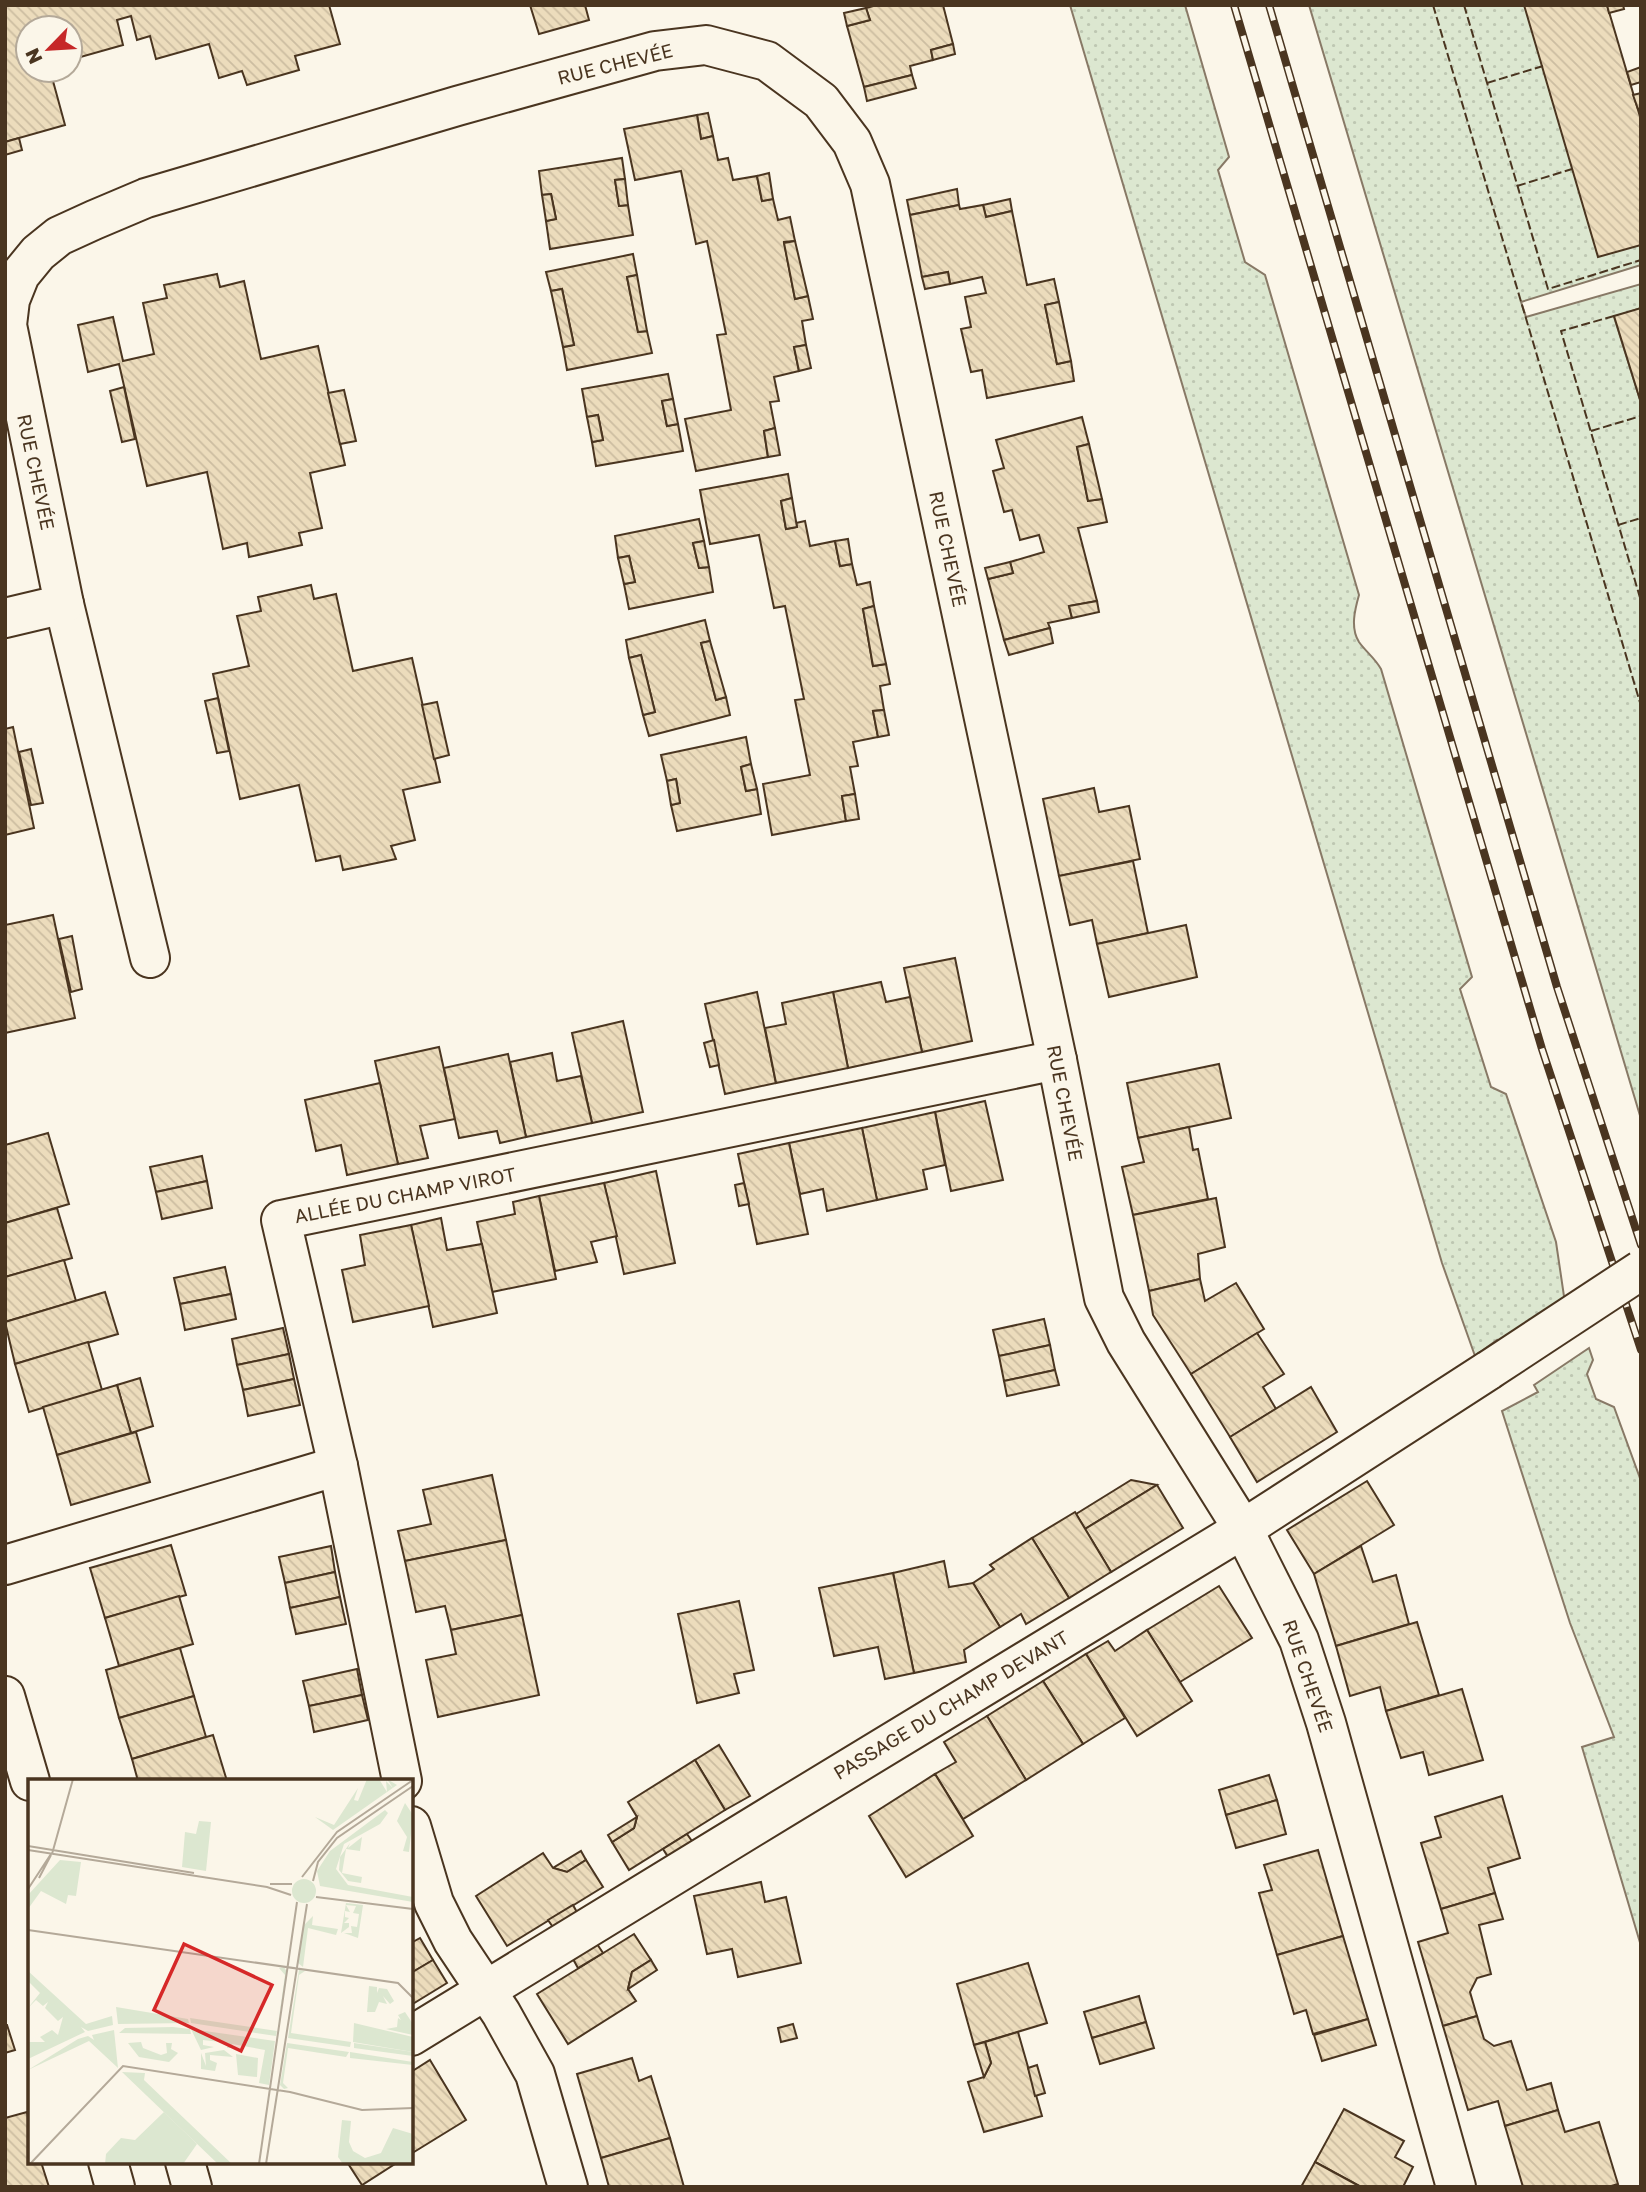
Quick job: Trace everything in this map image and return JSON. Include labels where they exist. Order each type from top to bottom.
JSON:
[{"type":"street","name":"RUE CHEVÉE","points":[[150,958],[64,604],[7,325],[10,300],[20,275],[38,253],[59,236],[146,198],[655,51],[706,45],[767,61],[821,100],[852,142],[870,184],[1057,1060],[1104,1298],[1126,1342],[1243,1529],[1299,1640],[1329,1736],[1456,2187]]},
{"type":"street","points":[[5,618],[64,604]]},
{"type":"street","name":"ALLÉE DU CHAMP VIROT","points":[[398,1764],[338,1466],[281,1220],[1057,1060]]},
{"type":"street","name":"PASSAGE DU CHAMP DEVANT","points":[[413,2035],[1243,1529],[1641,1270]]},
{"type":"street","points":[[5,1565],[338,1466]]},
{"type":"street","points":[[5,1696],[29,1779]]},
{"type":"street","points":[[413,1833],[434,1903],[453,1941],[486,1990],[535,2074],[568,2187]]},
{"type":"street","points":[[108,2164],[115,2187]]},
{"type":"street","points":[[186,2164],[192,2187]]},
{"type":"green space","points":[[1070,5],[1185,5],[1229,157],[1218,170],[1245,262],[1265,275],[1359,595],[1354,618],[1356,637],[1381,669],[1472,977],[1460,989],[1491,1087],[1506,1094],[1556,1242],[1565,1303],[1501,1346],[1497,1340],[1475,1356],[1442,1263]]},
{"type":"green space","points":[[1309,5],[1524,5],[1641,245],[1641,265],[1521,302],[1526,317],[1641,284],[1641,308],[1614,317],[1641,403],[1641,1119]]},
{"type":"green space","points":[[1589,1348],[1593,1360],[1587,1374],[1596,1399],[1614,1407],[1641,1481],[1641,1946],[1582,1747],[1614,1737],[1570,1623],[1502,1411],[1538,1392],[1534,1385]]},
{"type":"building","points":[[5,5],[329,5],[340,44],[295,56],[299,70],[247,85],[242,71],[219,78],[209,44],[156,59],[150,36],[137,40],[131,16],[117,20],[123,45],[84,56],[84,14],[14,14],[14,84],[54,84],[65,125],[5,142]]},
{"type":"building","points":[[530,5],[585,5],[589,20],[539,34]]},
{"type":"building","points":[[877,5],[943,5],[953,44],[931,50],[933,60],[910,66],[912,75],[864,87],[847,26],[870,20],[866,8]]},
{"type":"building","points":[[1524,5],[1607,5],[1641,120],[1641,245],[1598,257]]},
{"type":"building","points":[[1607,5],[1623,5],[1624,9],[1609,13]]},
{"type":"building","points":[[866,8],[870,20],[847,26],[844,13]]},
{"type":"building","points":[[953,44],[955,54],[933,60],[931,50]]},
{"type":"building","points":[[1641,67],[1641,82],[1631,85],[1627,72]]},
{"type":"building","points":[[912,75],[916,88],[867,101],[864,87]]},
{"type":"building","points":[[1641,93],[1641,108],[1638,109],[1633,95]]},
{"type":"building","points":[[708,113],[713,136],[701,139],[697,115]]},
{"type":"building","points":[[697,115],[701,139],[713,136],[718,160],[728,158],[733,180],[757,176],[762,201],[773,199],[778,220],[790,217],[795,241],[784,242],[795,299],[808,296],[813,319],[802,321],[806,345],[794,347],[799,371],[774,377],[779,401],[770,402],[775,428],[764,431],[768,457],[696,471],[685,419],[731,410],[717,335],[726,334],[707,241],[696,244],[681,171],[635,180],[624,129]]},
{"type":"building","points":[[19,138],[22,150],[5,155],[5,142]]},
{"type":"building","points":[[622,158],[625,179],[615,180],[619,206],[628,205],[633,235],[550,249],[546,221],[556,219],[551,194],[542,195],[539,171]]},
{"type":"building","points":[[769,173],[773,199],[762,201],[757,176]]},
{"type":"building","points":[[625,179],[628,205],[619,206],[615,180]]},
{"type":"building","points":[[957,189],[959,205],[910,215],[907,200]]},
{"type":"building","points":[[551,194],[556,219],[546,221],[542,195]]},
{"type":"building","points":[[1010,199],[1012,211],[986,217],[983,205]]},
{"type":"building","points":[[959,205],[960,209],[983,205],[986,217],[1012,211],[1027,285],[1054,279],[1059,302],[1045,305],[1057,364],[1071,361],[1074,381],[987,398],[982,370],[971,372],[961,329],[971,327],[965,297],[986,293],[982,277],[950,284],[948,272],[922,277],[910,215]]},
{"type":"building","points":[[795,241],[808,296],[795,299],[784,243]]},
{"type":"building","points":[[633,254],[637,275],[627,277],[638,332],[647,331],[652,353],[567,370],[563,347],[574,345],[562,289],[551,291],[546,272]]},
{"type":"building","points":[[948,272],[950,284],[925,289],[922,277]]},
{"type":"building","points":[[217,274],[220,287],[244,281],[261,359],[318,346],[345,465],[310,473],[322,528],[299,533],[302,545],[249,557],[247,543],[223,549],[207,472],[147,486],[119,364],[88,372],[78,325],[113,317],[123,361],[154,354],[143,303],[167,298],[164,285]]},
{"type":"building","points":[[637,275],[647,331],[638,332],[627,277]]},
{"type":"building","points":[[562,289],[574,345],[563,347],[551,291]]},
{"type":"building","points":[[1059,302],[1071,361],[1057,364],[1045,305]]},
{"type":"building","points":[[1641,308],[1641,403],[1614,316]]},
{"type":"building","points":[[806,345],[811,368],[799,371],[794,347]]},
{"type":"building","points":[[668,374],[673,399],[662,401],[667,426],[678,424],[683,451],[596,466],[592,442],[603,440],[598,415],[587,417],[582,389]]},
{"type":"building","points":[[124,387],[135,439],[122,442],[110,391]]},
{"type":"building","points":[[344,390],[356,441],[340,444],[328,393]]},
{"type":"building","points":[[673,399],[678,424],[667,426],[662,401]]},
{"type":"building","points":[[598,415],[603,440],[592,442],[587,417]]},
{"type":"building","points":[[1082,417],[1089,444],[1077,447],[1088,501],[1102,499],[1107,522],[1078,528],[1097,601],[1069,606],[1072,618],[1048,623],[1050,628],[1004,640],[988,579],[1013,573],[1010,562],[1044,552],[1039,535],[1020,540],[1012,510],[1004,512],[993,471],[1004,468],[996,440]]},
{"type":"building","points":[[775,428],[780,455],[768,457],[764,431]]},
{"type":"building","points":[[1089,444],[1102,499],[1088,501],[1077,447]]},
{"type":"building","points":[[788,474],[792,498],[781,501],[786,529],[797,527],[796,523],[805,521],[810,546],[835,541],[840,566],[852,564],[857,585],[870,582],[874,606],[863,609],[873,666],[886,664],[890,684],[880,686],[884,710],[873,711],[878,737],[853,742],[858,766],[850,767],[855,794],[842,796],[846,821],[772,835],[763,784],[810,775],[795,700],[804,699],[785,606],[774,608],[759,535],[710,544],[700,490]]},
{"type":"building","points":[[792,498],[797,527],[786,529],[781,501]]},
{"type":"building","points":[[699,519],[704,541],[693,543],[699,568],[709,567],[713,592],[629,609],[624,584],[635,582],[629,556],[618,558],[615,536]]},
{"type":"building","points":[[848,539],[852,564],[840,566],[835,541]]},
{"type":"building","points":[[704,541],[709,567],[699,568],[693,543]]},
{"type":"building","points":[[629,556],[635,582],[624,584],[618,558]]},
{"type":"building","points":[[1010,562],[1013,573],[988,579],[985,568]]},
{"type":"building","points":[[311,585],[314,599],[336,594],[353,671],[412,658],[440,782],[403,790],[415,840],[391,846],[396,859],[343,870],[340,856],[316,861],[299,785],[240,799],[213,674],[249,666],[237,616],[261,611],[258,597]]},
{"type":"building","points":[[1097,601],[1099,612],[1072,618],[1069,606]]},
{"type":"building","points":[[874,606],[886,664],[873,666],[863,609]]},
{"type":"building","points":[[705,620],[710,641],[701,643],[716,700],[726,697],[730,715],[649,736],[643,715],[655,712],[641,655],[629,658],[626,640]]},
{"type":"building","points":[[1050,628],[1053,643],[1009,655],[1004,640]]},
{"type":"building","points":[[710,641],[726,697],[716,700],[701,643]]},
{"type":"building","points":[[641,655],[655,712],[643,715],[629,658]]},
{"type":"building","points":[[218,698],[229,751],[217,753],[205,701]]},
{"type":"building","points":[[437,702],[449,755],[434,759],[422,705]]},
{"type":"building","points":[[884,710],[889,735],[878,737],[873,711]]},
{"type":"building","points":[[13,727],[34,828],[5,835],[5,729]]},
{"type":"building","points":[[746,737],[751,764],[741,767],[746,791],[757,789],[761,814],[677,831],[671,805],[680,803],[676,779],[667,781],[661,755]]},
{"type":"building","points":[[31,749],[43,803],[31,805],[19,752]]},
{"type":"building","points":[[751,764],[757,789],[746,791],[741,767]]},
{"type":"building","points":[[676,779],[680,803],[671,805],[667,781]]},
{"type":"building","points":[[1094,788],[1099,812],[1129,806],[1140,859],[1059,876],[1043,799]]},
{"type":"building","points":[[855,794],[859,819],[846,821],[842,796]]},
{"type":"building","points":[[1133,861],[1148,933],[1097,944],[1092,920],[1070,925],[1059,876]]},
{"type":"building","points":[[53,915],[75,1018],[5,1033],[5,925]]},
{"type":"building","points":[[1186,925],[1197,977],[1109,997],[1097,944]]},
{"type":"building","points":[[72,936],[82,989],[71,992],[59,939]]},
{"type":"building","points":[[955,958],[972,1041],[922,1052],[904,968]]},
{"type":"building","points":[[881,982],[886,1002],[910,997],[922,1052],[848,1068],[833,992]]},
{"type":"building","points":[[757,992],[776,1083],[725,1094],[705,1004]]},
{"type":"building","points":[[833,992],[848,1068],[776,1083],[765,1028],[786,1024],[782,1003]]},
{"type":"building","points":[[623,1021],[643,1112],[592,1123],[572,1033]]},
{"type":"building","points":[[714,1040],[719,1065],[710,1067],[704,1043]]},
{"type":"building","points":[[439,1047],[455,1119],[420,1126],[428,1158],[398,1164],[375,1061]]},
{"type":"building","points":[[552,1053],[557,1081],[581,1076],[592,1123],[526,1137],[510,1062]]},
{"type":"building","points":[[508,1054],[526,1137],[500,1143],[497,1131],[459,1138],[444,1068]]},
{"type":"building","points":[[1219,1064],[1231,1118],[1138,1138],[1127,1083]]},
{"type":"building","points":[[380,1083],[398,1164],[347,1175],[341,1145],[316,1151],[305,1100]]},
{"type":"building","points":[[985,1101],[1003,1180],[951,1191],[935,1112]]},
{"type":"building","points":[[935,1112],[945,1165],[923,1170],[927,1189],[877,1200],[862,1128]]},
{"type":"building","points":[[1189,1127],[1193,1150],[1198,1149],[1208,1199],[1133,1215],[1122,1167],[1144,1162],[1138,1138]]},
{"type":"building","points":[[862,1128],[877,1200],[827,1211],[823,1189],[800,1194],[789,1143]]},
{"type":"building","points":[[48,1133],[69,1204],[5,1223],[5,1145]]},
{"type":"building","points":[[789,1143],[808,1234],[757,1244],[738,1154]]},
{"type":"building","points":[[202,1156],[207,1181],[156,1192],[150,1167]]},
{"type":"building","points":[[656,1171],[675,1263],[624,1274],[604,1183]]},
{"type":"building","points":[[207,1181],[212,1208],[162,1219],[156,1192]]},
{"type":"building","points":[[604,1183],[617,1236],[591,1242],[597,1262],[555,1271],[539,1196]]},
{"type":"building","points":[[744,1183],[749,1204],[739,1206],[735,1185]]},
{"type":"building","points":[[539,1196],[556,1279],[492,1292],[477,1222],[515,1214],[513,1202]]},
{"type":"building","points":[[1216,1198],[1225,1247],[1198,1254],[1200,1279],[1149,1291],[1133,1215]]},
{"type":"building","points":[[57,1208],[72,1258],[5,1277],[5,1223]]},
{"type":"building","points":[[441,1218],[447,1250],[482,1244],[497,1313],[433,1327],[411,1225]]},
{"type":"building","points":[[411,1225],[429,1306],[353,1322],[342,1270],[365,1265],[360,1235]]},
{"type":"building","points":[[64,1260],[76,1301],[5,1322],[5,1277]]},
{"type":"building","points":[[225,1267],[231,1294],[180,1304],[174,1278]]},
{"type":"building","points":[[1200,1279],[1205,1301],[1236,1283],[1264,1329],[1191,1374],[1153,1315],[1149,1291]]},
{"type":"building","points":[[105,1292],[118,1334],[15,1364],[5,1322]]},
{"type":"building","points":[[231,1294],[236,1319],[185,1330],[180,1304]]},
{"type":"building","points":[[1044,1319],[1050,1345],[999,1356],[993,1330]]},
{"type":"building","points":[[283,1328],[289,1354],[237,1365],[232,1339]]},
{"type":"building","points":[[1257,1333],[1284,1374],[1263,1387],[1276,1409],[1230,1437],[1191,1374]]},
{"type":"building","points":[[88,1342],[102,1390],[29,1412],[15,1364]]},
{"type":"building","points":[[1050,1345],[1055,1370],[1004,1381],[999,1356]]},
{"type":"building","points":[[289,1354],[294,1379],[243,1390],[237,1365]]},
{"type":"building","points":[[1055,1370],[1059,1385],[1007,1396],[1004,1381]]},
{"type":"building","points":[[140,1378],[153,1426],[131,1433],[117,1385]]},
{"type":"building","points":[[294,1379],[300,1405],[248,1416],[243,1390]]},
{"type":"building","points":[[117,1385],[131,1433],[57,1455],[43,1407]]},
{"type":"building","points":[[1311,1387],[1337,1432],[1257,1482],[1230,1437]]},
{"type":"building","points":[[136,1432],[150,1482],[71,1505],[57,1455]]},
{"type":"building","points":[[492,1475],[506,1540],[405,1561],[398,1531],[431,1524],[423,1490]]},
{"type":"building","points":[[1131,1480],[1157,1485],[1085,1529],[1076,1514]]},
{"type":"building","points":[[1367,1481],[1394,1525],[1314,1574],[1287,1530]]},
{"type":"building","points":[[1157,1485],[1183,1528],[1111,1572],[1085,1529]]},
{"type":"building","points":[[1075,1512],[1111,1572],[1069,1598],[1032,1538]]},
{"type":"building","points":[[1032,1538],[1069,1598],[1026,1624],[1021,1614],[1000,1627],[973,1583],[994,1569],[990,1565]]},
{"type":"building","points":[[506,1540],[522,1615],[451,1630],[445,1606],[416,1612],[405,1561]]},
{"type":"building","points":[[171,1545],[186,1595],[105,1618],[90,1568]]},
{"type":"building","points":[[331,1546],[335,1572],[285,1583],[279,1557]]},
{"type":"building","points":[[1361,1546],[1373,1582],[1396,1575],[1409,1624],[1336,1646],[1314,1574]]},
{"type":"building","points":[[944,1561],[949,1587],[973,1583],[1000,1627],[964,1650],[966,1662],[914,1673],[893,1573]]},
{"type":"building","points":[[335,1572],[340,1597],[290,1608],[285,1583]]},
{"type":"building","points":[[893,1573],[914,1673],[885,1679],[878,1647],[834,1656],[819,1588]]},
{"type":"building","points":[[1219,1586],[1252,1638],[1180,1682],[1147,1630]]},
{"type":"building","points":[[179,1596],[193,1644],[119,1666],[105,1618]]},
{"type":"building","points":[[340,1597],[346,1624],[296,1634],[290,1608]]},
{"type":"building","points":[[739,1601],[754,1670],[734,1674],[739,1693],[697,1703],[678,1614]]},
{"type":"building","points":[[522,1615],[539,1695],[438,1717],[426,1660],[456,1654],[451,1630]]},
{"type":"building","points":[[1417,1622],[1439,1695],[1386,1711],[1380,1687],[1350,1696],[1336,1646]]},
{"type":"building","points":[[1147,1630],[1192,1701],[1137,1736],[1086,1654],[1108,1641],[1115,1651]]},
{"type":"building","points":[[180,1648],[194,1696],[119,1718],[106,1670]]},
{"type":"building","points":[[1086,1654],[1125,1718],[1083,1744],[1043,1681]]},
{"type":"building","points":[[357,1669],[362,1695],[309,1706],[303,1681]]},
{"type":"building","points":[[1043,1681],[1083,1744],[1026,1780],[987,1716]]},
{"type":"building","points":[[1462,1689],[1483,1760],[1429,1775],[1423,1752],[1401,1758],[1386,1711]]},
{"type":"building","points":[[362,1695],[368,1720],[314,1732],[309,1706]]},
{"type":"building","points":[[194,1696],[206,1737],[132,1759],[119,1718]]},
{"type":"building","points":[[987,1716],[1026,1780],[963,1819],[935,1774],[956,1762],[944,1742]]},
{"type":"building","points":[[213,1735],[226,1779],[137,1779],[132,1759]]},
{"type":"building","points":[[719,1745],[750,1796],[725,1810],[695,1760]]},
{"type":"building","points":[[695,1760],[725,1810],[629,1870],[612,1842],[634,1828],[637,1817],[628,1802]]},
{"type":"building","points":[[935,1774],[973,1836],[906,1877],[869,1816]]},
{"type":"building","points":[[1269,1775],[1277,1800],[1226,1815],[1219,1790]]},
{"type":"building","points":[[1502,1796],[1520,1858],[1488,1868],[1495,1893],[1441,1909],[1421,1843],[1441,1837],[1435,1817]]},
{"type":"building","points":[[1277,1800],[1286,1834],[1236,1848],[1226,1815]]},
{"type":"building","points":[[637,1817],[634,1828],[612,1842],[608,1835]]},
{"type":"building","points":[[687,1834],[694,1844],[670,1860],[663,1849]]},
{"type":"building","points":[[1318,1850],[1343,1936],[1277,1955],[1259,1893],[1272,1890],[1264,1865]]},
{"type":"building","points":[[581,1851],[586,1860],[567,1872],[553,1868]]},
{"type":"building","points":[[543,1853],[553,1868],[567,1872],[586,1860],[603,1887],[507,1946],[476,1896]]},
{"type":"building","points":[[761,1882],[765,1902],[786,1897],[801,1963],[738,1977],[732,1949],[707,1954],[694,1896]]},
{"type":"building","points":[[1495,1893],[1503,1919],[1479,1925],[1491,1974],[1477,1978],[1470,1992],[1477,2016],[1443,2026],[1418,1942],[1448,1933],[1441,1909]]},
{"type":"building","points":[[573,1905],[579,1916],[555,1930],[548,1920]]},
{"type":"building","points":[[634,1934],[651,1960],[632,1972],[628,1989],[636,2001],[568,2044],[537,1994]]},
{"type":"building","points":[[1343,1936],[1368,2019],[1313,2034],[1306,2010],[1294,2014],[1277,1955]]},
{"type":"building","points":[[420,1938],[433,1960],[413,1972],[413,1942]]},
{"type":"building","points":[[597,1944],[603,1953],[578,1968],[573,1959]]},
{"type":"building","points":[[433,1960],[447,1983],[413,2004],[413,1972]]},
{"type":"building","points":[[651,1960],[657,1970],[628,1989],[632,1972]]},
{"type":"building","points":[[1028,1963],[1047,2023],[974,2045],[957,1984]]},
{"type":"building","points":[[1139,1996],[1146,2022],[1092,2038],[1084,2012]]},
{"type":"building","points":[[1477,2016],[1484,2039],[1494,2046],[1511,2041],[1527,2090],[1551,2083],[1558,2110],[1505,2126],[1498,2101],[1468,2110],[1443,2026]]},
{"type":"building","points":[[1368,2019],[1376,2045],[1322,2061],[1314,2035]]},
{"type":"building","points":[[1146,2022],[1154,2048],[1100,2064],[1092,2038]]},
{"type":"building","points":[[793,2024],[797,2038],[781,2042],[778,2028]]},
{"type":"building","points":[[5,2025],[15,2050],[5,2053]]},
{"type":"building","points":[[1018,2032],[1042,2116],[984,2132],[968,2082],[984,2077],[991,2063],[985,2042]]},
{"type":"building","points":[[985,2042],[991,2063],[984,2077],[974,2045]]},
{"type":"building","points":[[632,2058],[639,2081],[651,2076],[670,2138],[601,2158],[577,2074]]},
{"type":"building","points":[[430,2060],[466,2120],[414,2152],[413,2151],[413,2071]]},
{"type":"building","points":[[1037,2065],[1045,2093],[1035,2096],[1028,2068]]},
{"type":"building","points":[[1344,2109],[1404,2141],[1395,2157],[1413,2167],[1403,2187],[1361,2187],[1315,2162]]},
{"type":"building","points":[[1558,2110],[1565,2132],[1599,2122],[1618,2184],[1608,2187],[1523,2187],[1505,2126]]},
{"type":"building","points":[[27,2112],[28,2164],[42,2164],[49,2187],[5,2187],[5,2118]]},
{"type":"building","points":[[670,2138],[684,2187],[609,2187],[601,2158]]},
{"type":"building","points":[[1315,2162],[1361,2187],[1301,2187]]},
{"type":"building","points":[[348,2164],[395,2164],[362,2185]]},
{"type":"railway","points":[[1234,5],[1542,1049],[1641,1350]]},
{"type":"railway","points":[[1269,5],[1557,987],[1641,1245]]},
{"type":"fence","points":[[1433,5],[1641,706]]},
{"type":"fence","points":[[1464,5],[1548,289],[1641,260]]},
{"type":"fence","points":[[1487,83],[1543,66]]},
{"type":"fence","points":[[1517,186],[1572,169]]},
{"type":"fence","points":[[1614,316],[1561,331],[1641,601]]},
{"type":"fence","points":[[1591,431],[1641,416]]},
{"type":"fence","points":[[1618,525],[1641,518]]}]
